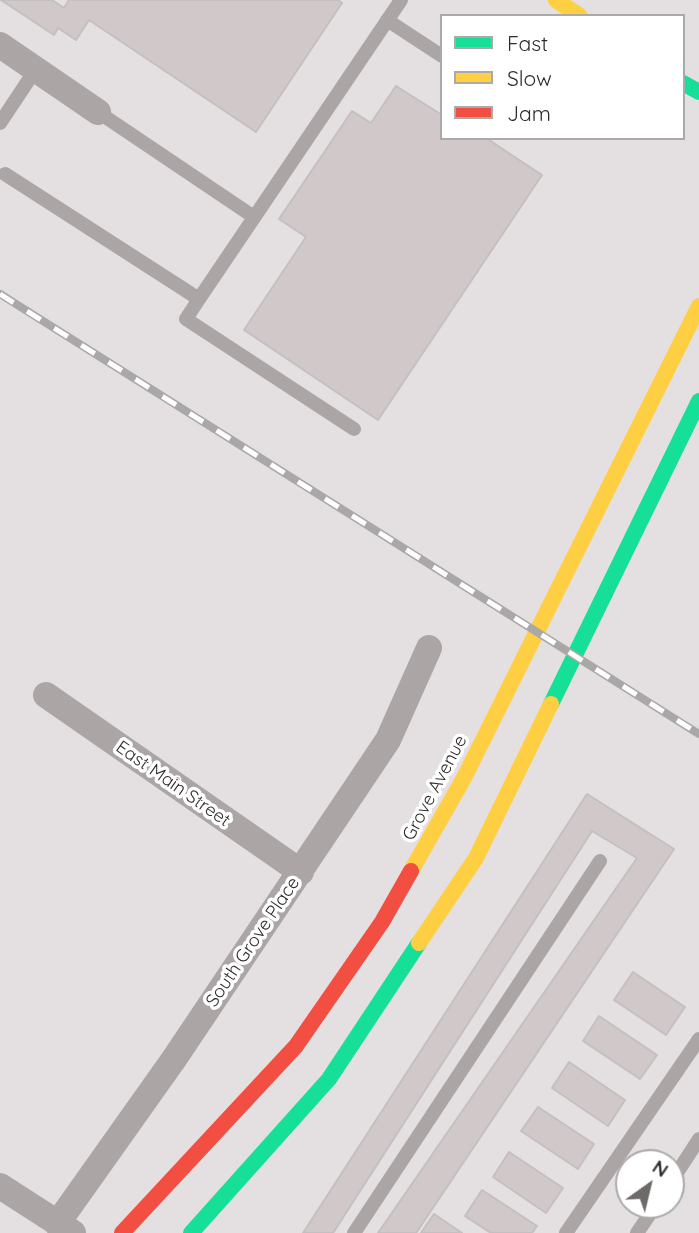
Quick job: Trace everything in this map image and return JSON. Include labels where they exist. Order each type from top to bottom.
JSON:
[{"type":"main road","points":[[556,0],[577,14]]},
{"type":"main road","name":"Grove Avenue","points":[[122,1233],[296,1046],[382,922],[464,778],[699,306]]},
{"type":"main road","points":[[191,1233],[329,1079],[476,858],[684,445],[699,401]]},
{"type":"street","points":[[0,45],[98,112]]},
{"type":"street","name":"South Grove Place","points":[[65,1228],[388,740],[429,648]]},
{"type":"street","name":"East Main Street","points":[[46,695],[301,872]]},
{"type":"street","points":[[0,1186],[65,1228]]},
{"type":"lane","points":[[354,429],[186,319],[401,0]]},
{"type":"lane","points":[[387,20],[440,55]]},
{"type":"lane","points":[[0,122],[36,69]]},
{"type":"lane","points":[[98,112],[254,217]]},
{"type":"lane","points":[[5,174],[199,299]]},
{"type":"lane","points":[[354,1233],[600,861]]},
{"type":"lane","points":[[566,1233],[699,1039]]},
{"type":"lane","points":[[685,1160],[699,1139]]},
{"type":"building","points":[[1,0],[52,0],[64,8],[69,0],[338,0],[342,3],[256,132],[89,20],[76,40],[58,28],[54,35]]},
{"type":"building","points":[[396,86],[440,114],[440,140],[489,140],[542,175],[378,420],[244,330],[306,237],[279,219],[352,111],[371,123]]},
{"type":"building","points":[[587,794],[674,849],[416,1233],[378,1233],[637,858],[592,831],[333,1233],[303,1233]]},
{"type":"building","points":[[633,972],[685,1007],[666,1035],[614,1000]]},
{"type":"building","points":[[599,1016],[657,1055],[640,1079],[583,1041]]},
{"type":"building","points":[[569,1062],[625,1100],[608,1126],[552,1088]]},
{"type":"building","points":[[538,1107],[594,1144],[578,1169],[521,1131]]},
{"type":"building","points":[[509,1152],[563,1188],[546,1213],[493,1177]]},
{"type":"building","points":[[482,1190],[537,1226],[532,1233],[491,1233],[465,1216]]},
{"type":"building","points":[[434,1214],[462,1233],[421,1233]]},
{"type":"railway","points":[[0,294],[699,734]]},
{"type":"traffic: fast","points":[[685,84],[699,92]]},
{"type":"traffic: fast","points":[[551,704],[699,401]]},
{"type":"traffic: fast","points":[[191,1233],[329,1079],[419,943]]},
{"type":"traffic: slow","points":[[556,0],[577,14]]},
{"type":"traffic: slow","points":[[411,871],[464,778],[699,306]]},
{"type":"traffic: slow","points":[[419,943],[476,858],[551,704]]},
{"type":"traffic: jam","points":[[122,1233],[296,1046],[382,922],[411,871]]}]
